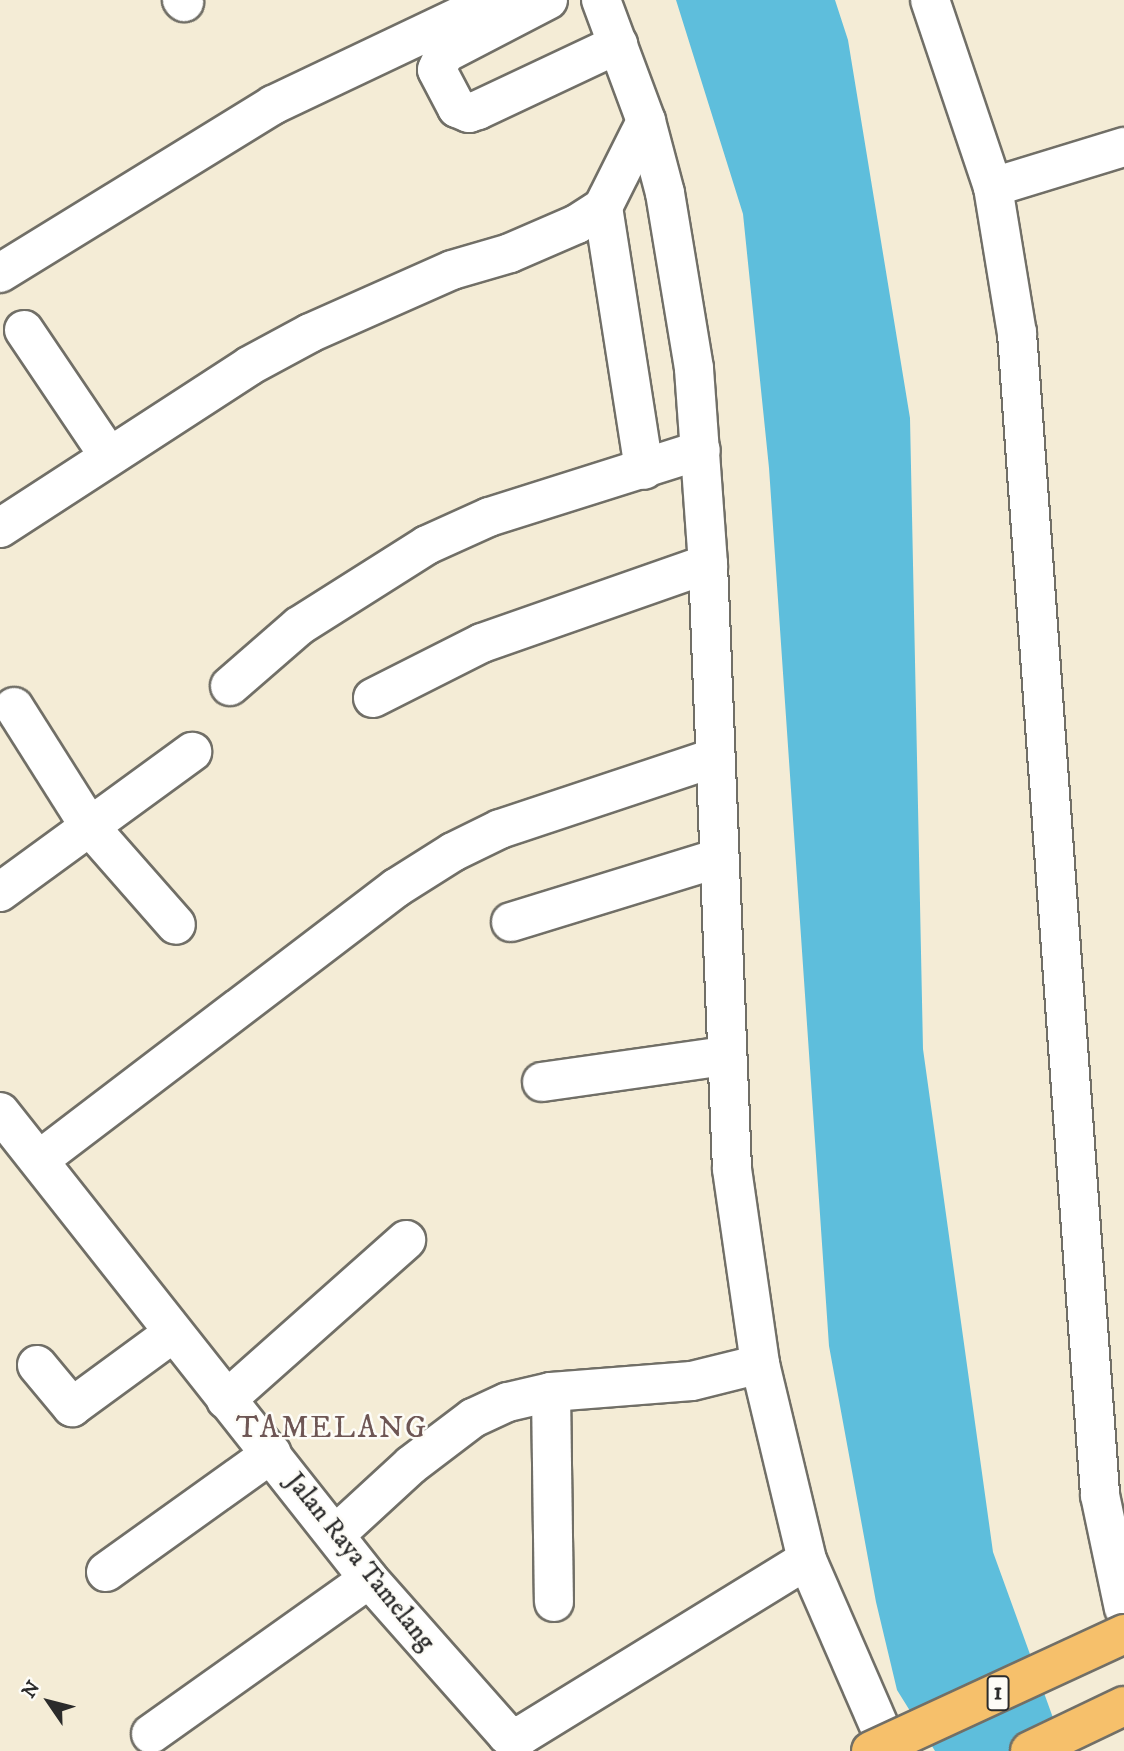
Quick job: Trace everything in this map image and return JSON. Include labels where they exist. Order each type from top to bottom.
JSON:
[{"type":"highway","name":"1","points":[[871,1751],[1124,1634]]},
{"type":"highway","points":[[1030,1751],[1124,1706]]},
{"type":"street","points":[[0,273],[273,104],[494,0]]},
{"type":"street","points":[[548,0],[444,54],[437,70],[457,108],[470,113],[478,110],[618,44]]},
{"type":"street","points":[[601,0],[646,121],[682,283],[701,450],[708,564],[716,859],[725,1056],[738,1221],[760,1364],[807,1560],[890,1751]]},
{"type":"street","points":[[930,0],[993,187],[1017,333],[1100,1495],[1124,1609]]},
{"type":"street","points":[[0,528],[249,366],[310,333],[452,270],[550,237],[603,207],[646,121]]},
{"type":"street","points":[[993,187],[1124,147]]},
{"type":"street","points":[[603,207],[644,470]]},
{"type":"street","points":[[24,330],[109,456]]},
{"type":"street","points":[[230,686],[299,626],[426,545],[489,517],[701,450]]},
{"type":"street","points":[[373,698],[482,643],[708,564]]},
{"type":"street","points":[[14,707],[90,827],[176,925]]},
{"type":"street","points":[[0,892],[192,752]]},
{"type":"street","points":[[15,1142],[453,852],[500,829],[714,758]]},
{"type":"street","points":[[511,922],[716,859]]},
{"type":"street","points":[[542,1082],[725,1056]]},
{"type":"street","name":"Jalan Raya Tamelang","points":[[15,1142],[226,1401],[272,1453],[369,1579],[507,1735],[522,1735],[807,1560]]},
{"type":"street","points":[[226,1401],[406,1240]]},
{"type":"street","points":[[37,1365],[72,1407],[173,1333]]},
{"type":"street","points":[[335,1535],[411,1465],[474,1418],[508,1402],[551,1392],[647,1387],[760,1364]]},
{"type":"street","points":[[551,1392],[554,1602]]},
{"type":"street","points":[[106,1572],[272,1453]]},
{"type":"street","points":[[151,1734],[369,1579]]},
{"type":"water","points":[[676,0],[835,0],[848,40],[910,418],[923,1049],[993,1552],[1065,1751],[935,1751],[897,1690],[876,1602],[829,1346],[769,468],[743,214]]},
{"type":"district","name":"TAMELANG","points":[[332,1429]]}]
